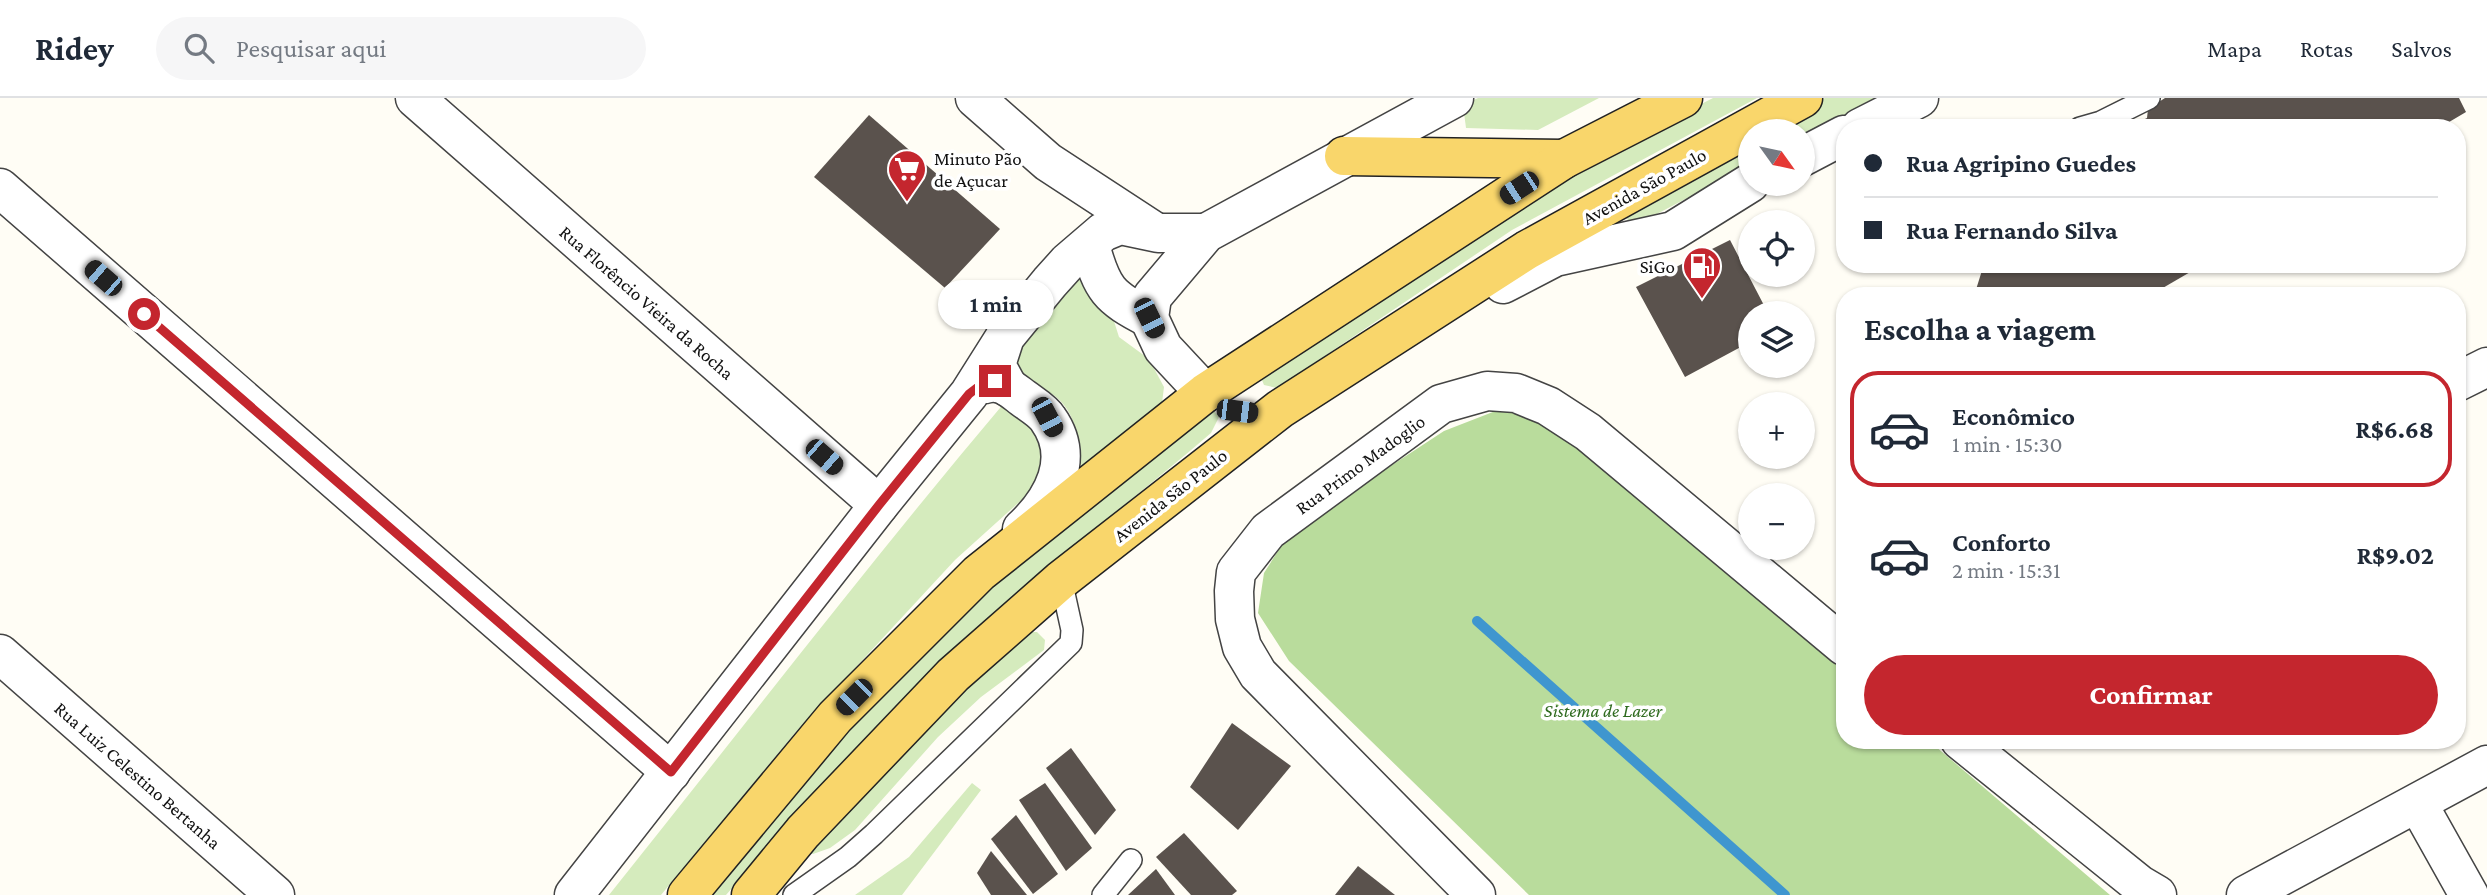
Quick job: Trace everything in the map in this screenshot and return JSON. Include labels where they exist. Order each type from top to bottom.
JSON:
[{"type":"main road","points":[[687,895],[835,717],[979,573],[1205,393],[1564,159],[1683,98]]},
{"type":"main road","name":"Avenida São Paulo","points":[[751,895],[803,832],[953,675],[1061,580],[1280,409],[1527,250],[1803,98]]},
{"type":"main road","points":[[1345,156],[1564,159]]},
{"type":"main road","points":[[1205,393],[1222,405],[1237,411],[1257,413],[1280,409]]},
{"type":"street","name":"Rua Florêncio Vieira da Rocha","points":[[415,98],[879,505]]},
{"type":"street","points":[[975,98],[1048,162],[1158,233]]},
{"type":"street","points":[[1205,393],[1163,348],[1149,318],[1152,297],[1206,233],[1454,98]]},
{"type":"street","points":[[1878,119],[1919,98]]},
{"type":"street","points":[[1815,150],[1836,139]]},
{"type":"street","points":[[1048,162],[1071,200],[1076,218],[1077,242],[1093,244],[1158,233],[1206,233]]},
{"type":"street","points":[[0,188],[671,772]]},
{"type":"street","points":[[1414,322],[1484,295],[1555,257],[1673,230],[1738,190]]},
{"type":"street","points":[[1093,244],[1097,273],[1110,294],[1121,304],[1149,318]]},
{"type":"street","points":[[574,895],[969,394],[1005,337],[1093,244]]},
{"type":"street","points":[[1005,337],[996,365],[1008,387]]},
{"type":"street","points":[[2466,378],[2487,367]]},
{"type":"street","points":[[969,394],[982,384],[995,381],[1008,387],[1047,417],[1059,439],[1062,468],[1050,498],[979,573]]},
{"type":"street","name":"Rua Primo Madoglio","points":[[1476,895],[1258,674],[1242,647],[1235,619],[1236,572],[1268,531],[1441,404],[1487,391],[1516,393],[1548,406],[1588,432],[1836,639]]},
{"type":"street","name":"Rua Luiz Celestino Bertanha","points":[[0,654],[275,895]]},
{"type":"street","points":[[1971,749],[2140,885],[2157,895]]},
{"type":"street","points":[[2246,895],[2487,765]]},
{"type":"street","points":[[2418,804],[2469,895]]},
{"type":"lane","points":[[2107,119],[2149,98]]},
{"type":"lane","points":[[794,895],[848,858],[1071,643],[1072,630],[1061,580]]},
{"type":"lane","points":[[1103,895],[1131,860]]},
{"type":"green space","points":[[1478,98],[1599,98],[1538,130],[1466,128],[1463,105]]},
{"type":"green space","points":[[1713,98],[1757,98],[1512,230],[1277,388],[1264,385],[1259,373],[1558,177]]},
{"type":"green space","points":[[1825,98],[1876,98],[1815,131],[1815,119],[1786,119]]},
{"type":"green space","points":[[1738,146],[1738,171],[1634,226],[1626,218],[1626,210]]},
{"type":"green space","points":[[1088,269],[1112,315],[1119,337],[1149,359],[1164,387],[1162,403],[1081,473],[1076,429],[1067,409],[1052,394],[1031,387],[1014,373],[1018,343],[1036,317]]},
{"type":"green space","points":[[1005,402],[1043,439],[1043,471],[1027,495],[955,560],[795,733],[661,895],[609,895],[855,585]]},
{"type":"green space","points":[[1210,406],[1219,417],[1211,433],[1051,565],[961,644],[857,748],[726,895],[700,895],[938,631]]},
{"type":"green space","name":"Sistema de Lazer","points":[[1498,410],[1544,420],[1836,664],[1836,749],[1939,749],[2110,895],[1529,895],[1289,661],[1258,613],[1264,573],[1290,532],[1444,431]]},
{"type":"green space","points":[[1026,632],[1037,632],[1045,640],[1044,650],[981,697],[938,737],[855,830],[830,848],[809,853],[885,765]]},
{"type":"green space","points":[[972,783],[981,790],[902,895],[855,895],[909,857]]},
{"type":"building","points":[[2165,98],[2459,98],[2466,112],[2454,119],[2145,119],[2148,109]]},
{"type":"building","name":"Minuto Pão de Açucar","points":[[869,115],[1000,229],[945,288],[814,177]]},
{"type":"building","name":"SiGo","points":[[1730,240],[1738,255],[1738,287],[1754,287],[1762,301],[1738,301],[1738,348],[1685,377],[1636,287]]},
{"type":"building","points":[[1981,273],[2189,273],[2164,287],[1977,287]]},
{"type":"building","points":[[1232,723],[1291,766],[1238,830],[1190,787]]},
{"type":"building","points":[[1071,748],[1116,810],[1095,835],[1046,768]]},
{"type":"building","points":[[1045,783],[1092,848],[1066,871],[1019,800]]},
{"type":"building","points":[[1016,815],[1058,874],[1033,894],[991,839]]},
{"type":"building","points":[[1184,833],[1237,891],[1232,895],[1191,895],[1156,857]]},
{"type":"building","points":[[991,851],[1027,895],[991,895],[977,873]]},
{"type":"building","points":[[1358,866],[1395,895],[1335,895]]},
{"type":"building","points":[[1156,869],[1175,895],[1128,895]]},
{"type":"waterway","points":[[1477,621],[1785,895]]},
{"type":"place","name":"Minuto Pão de Açucar","points":[[907,203]]},
{"type":"place","name":"SiGo","points":[[1702,300]]},
{"type":"route","points":[[144,314],[671,772],[969,394],[982,384],[995,381]]}]
